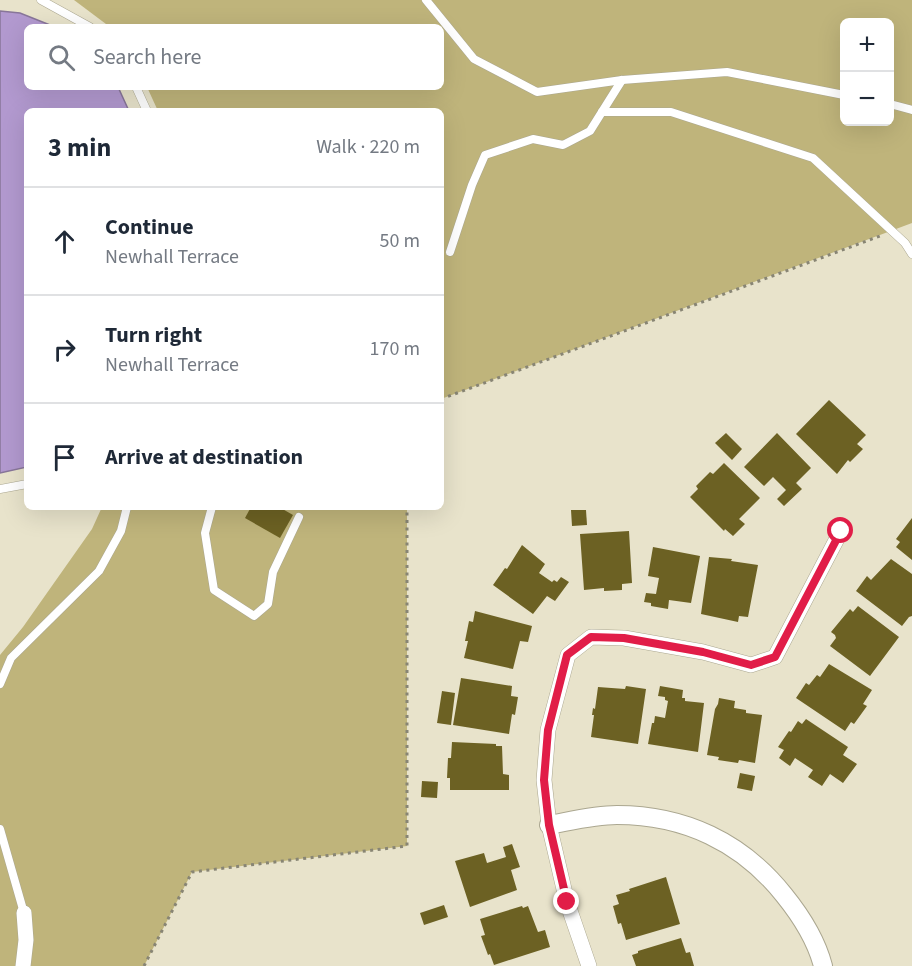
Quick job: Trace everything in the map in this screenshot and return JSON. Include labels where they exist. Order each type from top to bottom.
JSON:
[{"type":"street","points":[[589,966],[567,902],[549,825],[544,780],[548,730],[567,655],[591,637],[624,638],[703,652],[751,665],[775,657],[841,531]]},
{"type":"street","points":[[549,825],[615,815],[651,818],[688,826],[721,839],[773,881],[796,910],[814,939],[823,966]]},
{"type":"street","points":[[23,966],[26,940],[24,913]]},
{"type":"lane","points":[[41,0],[85,24]]},
{"type":"lane","points":[[426,0],[474,59],[537,92],[622,80],[727,72],[840,93]]},
{"type":"lane","points":[[450,252],[472,185],[485,155],[533,139],[563,144],[590,131],[622,80]]},
{"type":"lane","points":[[137,90],[146,108]]},
{"type":"lane","points":[[894,105],[912,110]]},
{"type":"lane","points":[[602,112],[671,112],[813,158],[905,243],[912,254]]},
{"type":"lane","points":[[0,489],[24,485]]},
{"type":"lane","points":[[0,684],[11,658],[99,571],[121,531],[126,510]]},
{"type":"lane","points":[[211,510],[205,533],[214,590],[254,616],[268,604],[273,572],[299,516]]},
{"type":"lane","points":[[0,830],[24,913]]},
{"type":"path","points":[[444,398],[892,232]]},
{"type":"path","points":[[144,966],[192,872],[407,846],[407,510]]},
{"type":"shaded area","points":[[74,0],[912,0],[912,223],[444,398],[444,108],[157,108],[148,90],[444,90],[444,24],[106,24]]},
{"type":"shaded area","points":[[0,11],[20,13],[48,24],[24,24],[24,90],[119,90],[128,108],[24,108],[24,468],[0,473]]},
{"type":"shaded area","points":[[101,510],[407,510],[407,846],[192,872],[144,966],[0,966],[0,655],[23,627],[92,529]]},
{"type":"building","points":[[829,400],[866,435],[857,444],[863,449],[850,462],[848,460],[837,474],[796,434]]},
{"type":"building","points":[[726,433],[742,449],[732,460],[715,443]]},
{"type":"building","points":[[777,433],[811,468],[796,483],[802,489],[784,506],[777,499],[786,490],[773,477],[764,486],[744,467]]},
{"type":"building","points":[[724,463],[760,498],[739,519],[745,524],[733,536],[725,529],[724,531],[690,497],[698,489],[696,486],[710,472],[713,474]]},
{"type":"building","points":[[249,510],[284,510],[293,515],[280,538],[245,518]]},
{"type":"building","points":[[571,510],[586,510],[587,525],[572,526]]},
{"type":"building","points":[[912,518],[912,560],[896,547],[900,542],[896,539]]},
{"type":"building","points":[[629,531],[632,583],[622,584],[622,590],[604,591],[604,588],[584,590],[580,534]]},
{"type":"building","points":[[522,545],[545,564],[539,573],[552,582],[554,580],[557,582],[561,577],[569,582],[555,601],[547,596],[533,614],[493,585],[505,568],[507,569]]},
{"type":"building","points":[[653,547],[700,556],[691,603],[669,600],[668,609],[651,606],[651,603],[644,602],[646,593],[656,594],[659,578],[648,576]]},
{"type":"building","points":[[709,557],[758,565],[748,617],[739,616],[738,622],[701,614]]},
{"type":"building","points":[[891,559],[912,574],[912,616],[902,626],[856,591],[867,576],[871,580]]},
{"type":"building","points":[[858,606],[899,637],[870,676],[830,646],[836,638],[831,632],[850,609],[853,612]]},
{"type":"building","points":[[475,611],[532,626],[528,642],[520,641],[513,669],[464,658],[469,621],[473,622]]},
{"type":"building","points":[[829,664],[872,690],[863,704],[867,706],[854,724],[851,722],[845,731],[796,698],[806,683],[809,685],[817,675],[820,677]]},
{"type":"building","points":[[461,678],[512,686],[511,696],[518,697],[515,715],[512,714],[509,734],[453,725]]},
{"type":"building","points":[[626,686],[646,689],[638,744],[591,737],[594,715],[592,715],[598,687],[625,689]]},
{"type":"building","points":[[660,686],[683,690],[682,698],[685,698],[685,701],[704,703],[698,752],[648,744],[655,716],[665,718],[668,701],[665,697],[658,696]]},
{"type":"building","points":[[442,691],[455,693],[451,725],[437,723]]},
{"type":"building","points":[[719,698],[735,701],[734,708],[746,710],[746,713],[762,715],[755,763],[718,760],[719,757],[707,755]]},
{"type":"building","points":[[806,719],[848,747],[843,755],[857,764],[843,783],[830,774],[822,786],[808,777],[813,770],[795,758],[790,766],[779,758],[784,750],[778,747],[789,731],[791,732],[798,721],[802,724]]},
{"type":"building","points":[[452,742],[502,746],[503,774],[509,775],[509,790],[450,790],[450,778],[447,778]]},
{"type":"building","points":[[740,773],[755,776],[752,791],[737,788]]},
{"type":"building","points":[[422,781],[438,782],[437,798],[421,797]]},
{"type":"building","points":[[512,844],[520,867],[511,870],[517,890],[470,907],[455,861],[484,853],[487,863],[506,857],[503,847]]},
{"type":"building","points":[[666,877],[680,924],[626,940],[613,906],[619,904],[616,895]]},
{"type":"building","points":[[444,905],[448,917],[424,925],[420,913]]},
{"type":"building","points":[[522,906],[523,908],[528,906],[538,932],[545,930],[550,947],[494,965],[481,936],[485,935],[480,919]]},
{"type":"building","points":[[681,938],[686,953],[690,952],[694,966],[636,966],[632,955],[638,951]]},
{"type":"route","points":[[567,902],[549,825],[544,780],[548,730],[567,655],[591,637],[624,638],[703,652],[751,665],[775,657],[841,531]]}]
